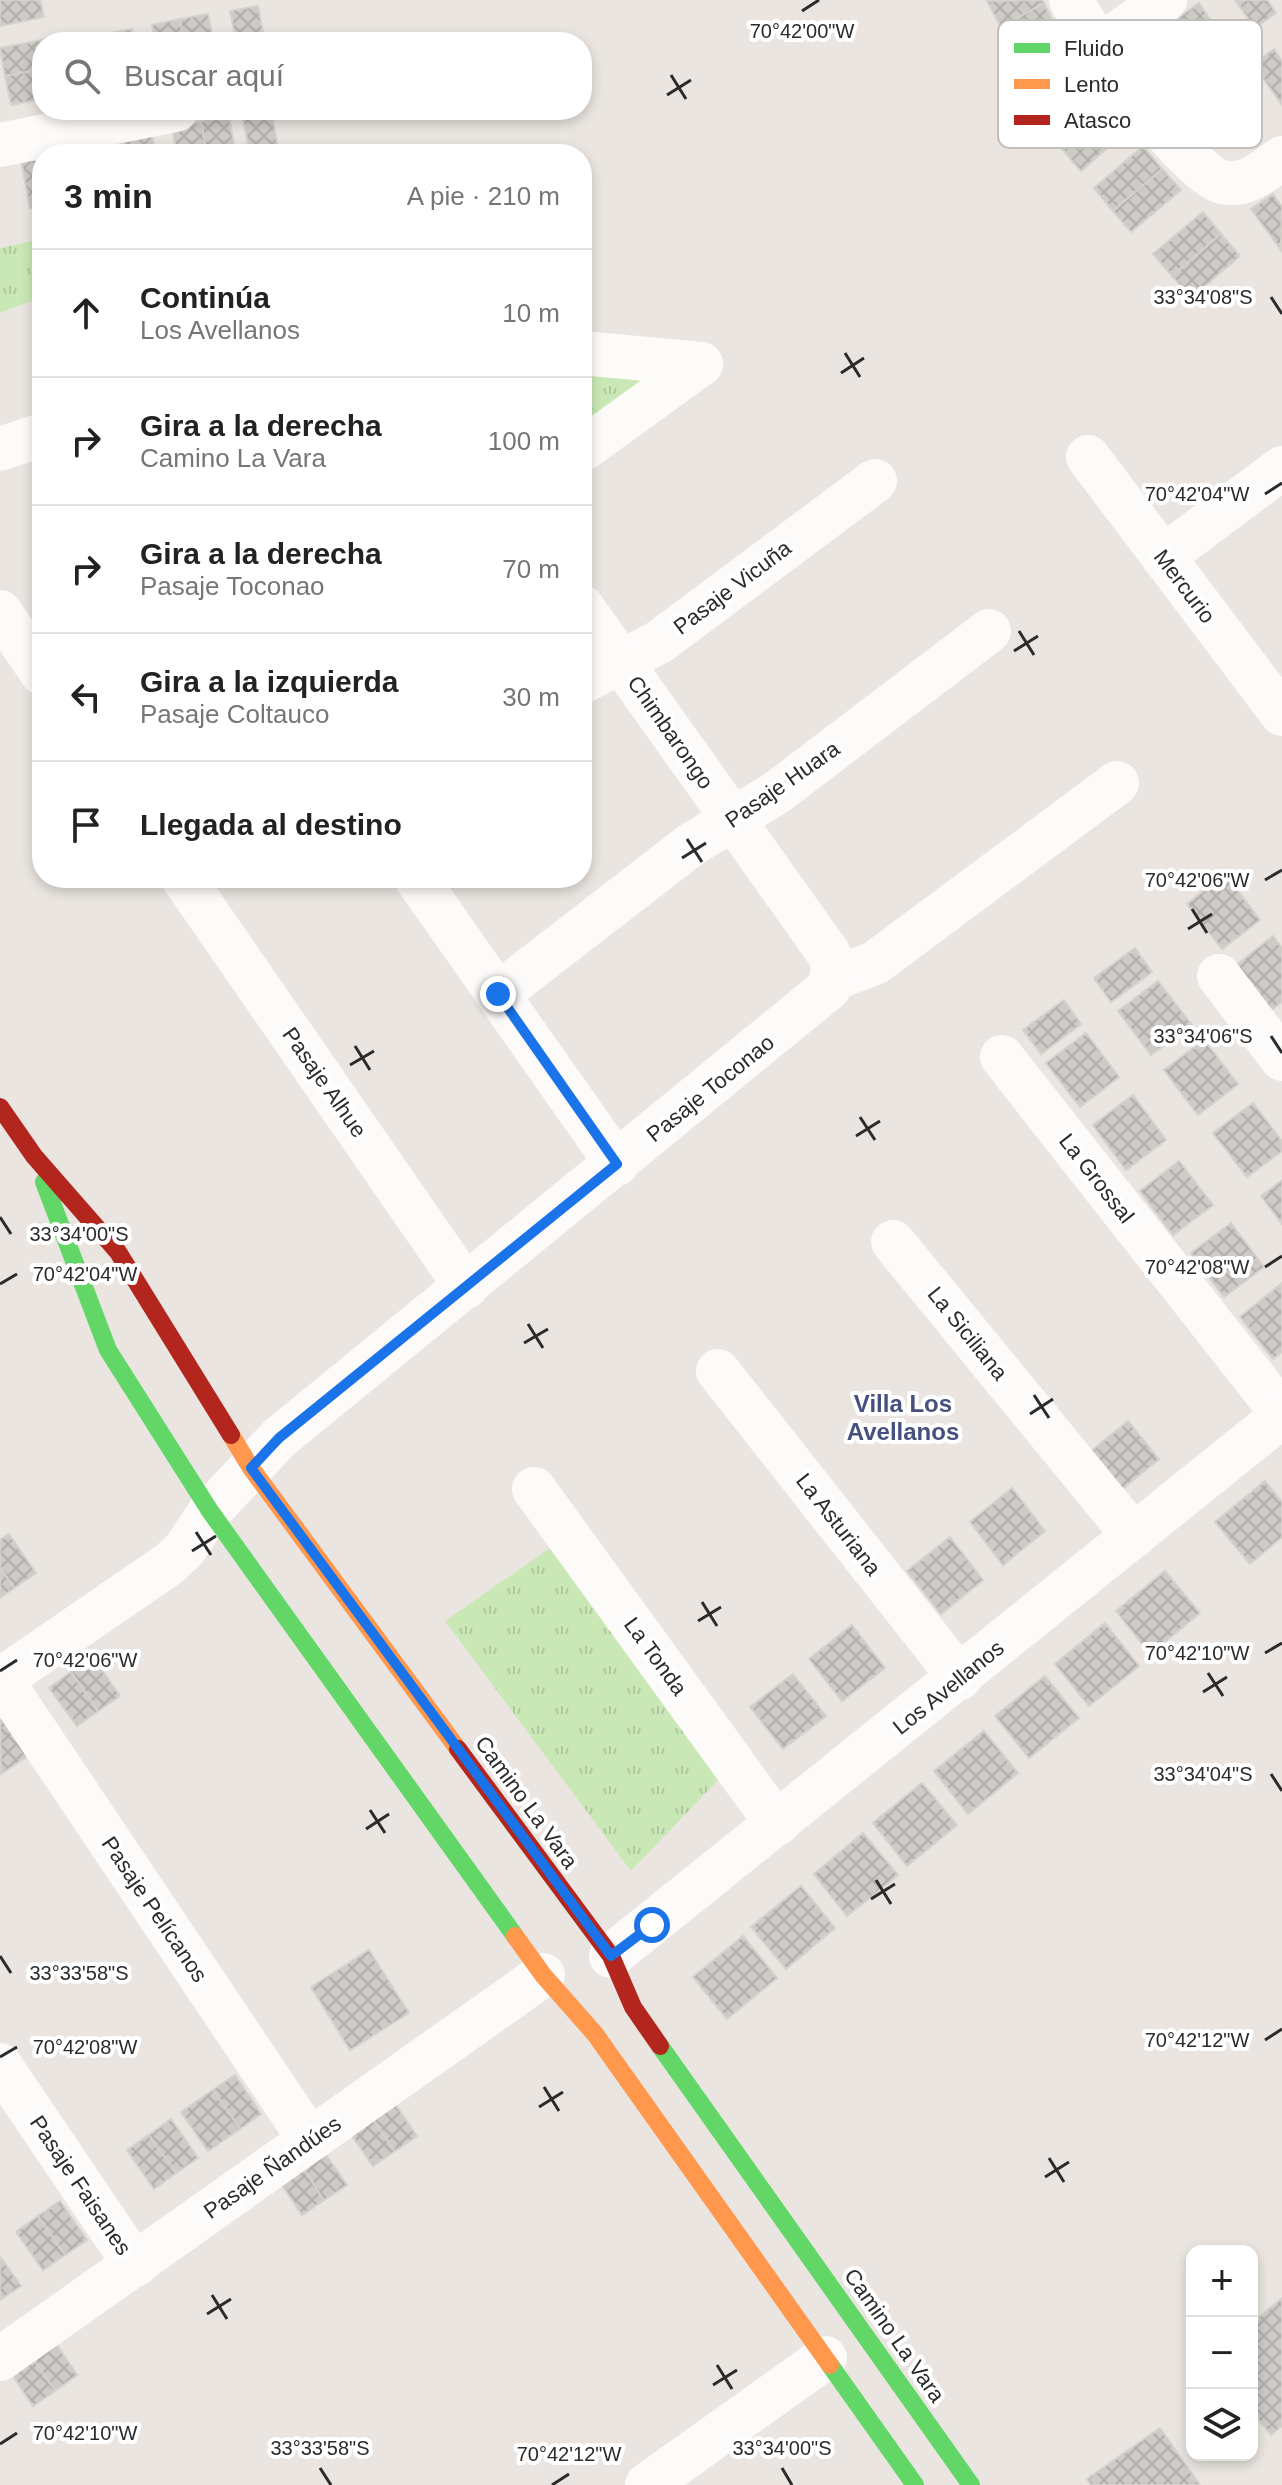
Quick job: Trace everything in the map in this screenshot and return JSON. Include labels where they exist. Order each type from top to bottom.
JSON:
[{"type":"street","points":[[1071,0],[1082,20]]},
{"type":"street","points":[[1136,20],[1165,0]]},
{"type":"street","points":[[0,145],[126,120]]},
{"type":"street","points":[[1183,148],[1209,177],[1233,183],[1257,176],[1282,158]]},
{"type":"street","points":[[592,354],[701,364],[592,443]]},
{"type":"street","points":[[0,449],[32,438]]},
{"type":"street","name":"Mercurio","points":[[1088,457],[1282,714]]},
{"type":"street","points":[[1163,557],[1282,468]]},
{"type":"street","name":"Pasaje Vicuña","points":[[592,677],[659,642],[875,481]]},
{"type":"street","points":[[0,612],[32,658]]},
{"type":"street","name":"Chimbarongo","points":[[592,621],[829,954],[833,979]]},
{"type":"street","name":"Pasaje Huara","points":[[498,994],[692,844],[776,793],[989,631]]},
{"type":"street","name":"Pasaje Toconao","points":[[0,1679],[169,1564],[185,1549],[210,1511],[279,1438],[822,996],[833,979],[875,963],[1117,783]]},
{"type":"street","name":"Pasaje Alhue","points":[[190,888],[466,1287]]},
{"type":"street","points":[[423,888],[617,1164]]},
{"type":"street","points":[[1219,976],[1282,1059]]},
{"type":"street","name":"La Grossal","points":[[1002,1057],[1282,1414]]},
{"type":"street","name":"Camino La Vara","points":[[0,1107],[34,1156],[118,1252],[251,1468],[592,1938],[633,2007],[971,2485]]},
{"type":"street","name":"Camino La Vara","points":[[34,1156],[108,1350],[210,1511],[541,1965],[595,2034],[915,2485]]},
{"type":"street","name":"La Siciliana","points":[[893,1242],[1134,1536]]},
{"type":"street","name":"La Asturiana","points":[[718,1371],[960,1678]]},
{"type":"street","name":"Los Avellanos","points":[[592,1938],[777,1824],[1282,1414]]},
{"type":"street","name":"La Tonda","points":[[534,1489],[777,1824]]},
{"type":"street","name":"Pasaje Pelícanos","points":[[0,1679],[310,2140]]},
{"type":"street","name":"Pasaje Ñandúes","points":[[0,2359],[310,2140],[541,1965]]},
{"type":"street","name":"Pasaje Faisanes","points":[[0,2065],[135,2265]]},
{"type":"street","points":[[647,2485],[825,2358]]},
{"type":"green space","points":[[32,241],[32,301],[0,313],[0,248]]},
{"type":"green space","points":[[592,371],[653,375],[592,418]]},
{"type":"green space","points":[[550,1548],[722,1776],[631,1871],[445,1621]]},
{"type":"building","points":[[0,0],[40,0],[44,17],[0,26]]},
{"type":"building","points":[[1042,0],[1044,3],[1014,20],[998,21],[987,1]]},
{"type":"building","points":[[1235,0],[1267,0],[1276,13],[1262,23],[1262,20],[1249,20]]},
{"type":"building","points":[[1044,3],[1052,20],[1014,20]]},
{"type":"building","points":[[1199,3],[1211,20],[1179,20],[1178,18]]},
{"type":"building","points":[[258,6],[263,32],[234,32],[230,11]]},
{"type":"building","points":[[208,14],[212,32],[182,32],[180,19]]},
{"type":"building","points":[[180,19],[182,32],[153,32],[152,25]]},
{"type":"building","points":[[32,42],[32,71],[5,76],[0,48]]},
{"type":"building","points":[[1274,49],[1282,61],[1282,105],[1262,77],[1262,58]]},
{"type":"building","points":[[32,71],[32,101],[11,105],[5,76]]},
{"type":"building","points":[[230,120],[234,144],[205,144],[201,122]]},
{"type":"building","points":[[243,120],[273,120],[277,144],[248,144]]},
{"type":"building","points":[[201,122],[205,144],[175,144],[172,127]]},
{"type":"building","points":[[152,134],[154,144],[124,144],[123,139]]},
{"type":"building","points":[[123,139],[124,144],[95,144]]},
{"type":"building","points":[[1063,148],[1107,148],[1081,171]]},
{"type":"building","points":[[1141,148],[1145,148],[1162,169],[1113,211],[1094,188]]},
{"type":"building","points":[[32,158],[32,208],[30,208],[21,160]]},
{"type":"building","points":[[1162,169],[1181,190],[1131,232],[1113,211]]},
{"type":"building","points":[[1273,194],[1282,207],[1281,250],[1251,209]]},
{"type":"building","points":[[1203,212],[1221,234],[1172,276],[1153,254]]},
{"type":"building","points":[[1221,234],[1240,256],[1191,298],[1172,276]]},
{"type":"building","points":[[1225,874],[1260,920],[1222,949],[1187,904]]},
{"type":"building","points":[[1273,936],[1282,948],[1282,1002],[1270,1011],[1235,966]]},
{"type":"building","points":[[1135,948],[1152,972],[1111,1002],[1094,978]]},
{"type":"building","points":[[1158,981],[1192,1025],[1151,1055],[1118,1011]]},
{"type":"building","points":[[1064,1000],[1081,1024],[1041,1054],[1023,1030]]},
{"type":"building","points":[[1086,1033],[1119,1077],[1080,1107],[1046,1063]]},
{"type":"building","points":[[1204,1040],[1238,1084],[1198,1115],[1164,1070]]},
{"type":"building","points":[[1133,1095],[1166,1140],[1126,1170],[1093,1125]]},
{"type":"building","points":[[1253,1103],[1282,1141],[1282,1151],[1247,1177],[1213,1133]]},
{"type":"building","points":[[1179,1161],[1213,1205],[1173,1235],[1140,1191]]},
{"type":"building","points":[[1282,1180],[1282,1224],[1261,1196]]},
{"type":"building","points":[[1231,1223],[1264,1267],[1224,1297],[1191,1253]]},
{"type":"building","points":[[1282,1283],[1282,1352],[1273,1359],[1240,1317]]},
{"type":"building","points":[[1128,1421],[1159,1459],[1114,1496],[1083,1458]]},
{"type":"building","points":[[1265,1481],[1282,1502],[1282,1537],[1250,1564],[1215,1522]]},
{"type":"building","points":[[1012,1488],[1045,1531],[1003,1565],[970,1522]]},
{"type":"building","points":[[9,1534],[36,1573],[14,1588],[0,1567],[0,1540]]},
{"type":"building","points":[[950,1537],[983,1580],[941,1614],[907,1571]]},
{"type":"building","points":[[0,1567],[14,1588],[0,1598]]},
{"type":"building","points":[[1165,1571],[1200,1613],[1150,1654],[1116,1611]]},
{"type":"building","points":[[1105,1623],[1139,1666],[1089,1706],[1055,1664]]},
{"type":"building","points":[[852,1625],[885,1668],[842,1701],[809,1659]]},
{"type":"building","points":[[93,1657],[120,1696],[98,1711],[71,1672]]},
{"type":"building","points":[[71,1672],[98,1711],[77,1726],[49,1688]]},
{"type":"building","points":[[793,1674],[826,1716],[783,1749],[750,1707]]},
{"type":"building","points":[[1045,1676],[1079,1718],[1029,1758],[995,1716]]},
{"type":"building","points":[[7,1713],[34,1752],[1,1774],[0,1718]]},
{"type":"building","points":[[984,1731],[1018,1773],[968,1814],[934,1771]]},
{"type":"building","points":[[922,1783],[957,1825],[907,1866],[873,1823]]},
{"type":"building","points":[[863,1833],[898,1875],[847,1916],[814,1874]]},
{"type":"building","points":[[801,1886],[835,1928],[786,1969],[751,1927]]},
{"type":"building","points":[[743,1936],[777,1978],[727,2019],[693,1977]]},
{"type":"building","points":[[369,1950],[409,2013],[350,2050],[311,1987]]},
{"type":"building","points":[[235,2075],[261,2114],[240,2129],[213,2090]]},
{"type":"building","points":[[213,2090],[240,2129],[208,2151],[181,2112]]},
{"type":"building","points":[[390,2097],[417,2136],[395,2151],[368,2113]]},
{"type":"building","points":[[368,2113],[395,2151],[373,2166],[346,2127]]},
{"type":"building","points":[[171,2119],[198,2158],[176,2173],[149,2135]]},
{"type":"building","points":[[149,2135],[176,2173],[154,2189],[127,2150]]},
{"type":"building","points":[[320,2146],[347,2185],[324,2200],[298,2161]]},
{"type":"building","points":[[298,2161],[324,2200],[302,2215],[276,2176]]},
{"type":"building","points":[[60,2201],[87,2240],[65,2255],[38,2216]]},
{"type":"building","points":[[38,2216],[65,2255],[43,2270],[16,2232]]},
{"type":"building","points":[[0,2256],[21,2286],[0,2300]]},
{"type":"building","points":[[1282,2298],[1282,2426],[1271,2435],[1258,2419],[1258,2318]]},
{"type":"building","points":[[51,2336],[77,2375],[55,2391],[29,2352]]},
{"type":"building","points":[[29,2352],[55,2391],[33,2406],[7,2367]]},
{"type":"building","points":[[1160,2428],[1200,2485],[1091,2485],[1087,2479]]},
{"type":"traffic: fast","points":[[44,1182],[108,1350],[210,1511],[515,1936]]},
{"type":"traffic: fast","points":[[660,2046],[971,2485]]},
{"type":"traffic: fast","points":[[830,2365],[915,2485]]},
{"type":"traffic: slow","points":[[231,1435],[251,1468],[458,1749]]},
{"type":"traffic: slow","points":[[515,1936],[543,1975],[595,2034],[830,2365]]},
{"type":"traffic: jam","points":[[0,1107],[34,1156],[118,1252],[231,1435]]},
{"type":"traffic: jam","points":[[458,1749],[611,1956],[633,2007],[660,2046]]},
{"type":"district","name":"Villa Los Avellanos","points":[[903,1418]]},
{"type":"route","points":[[498,994],[617,1164],[279,1438],[251,1468],[611,1956],[652,1925]]}]
